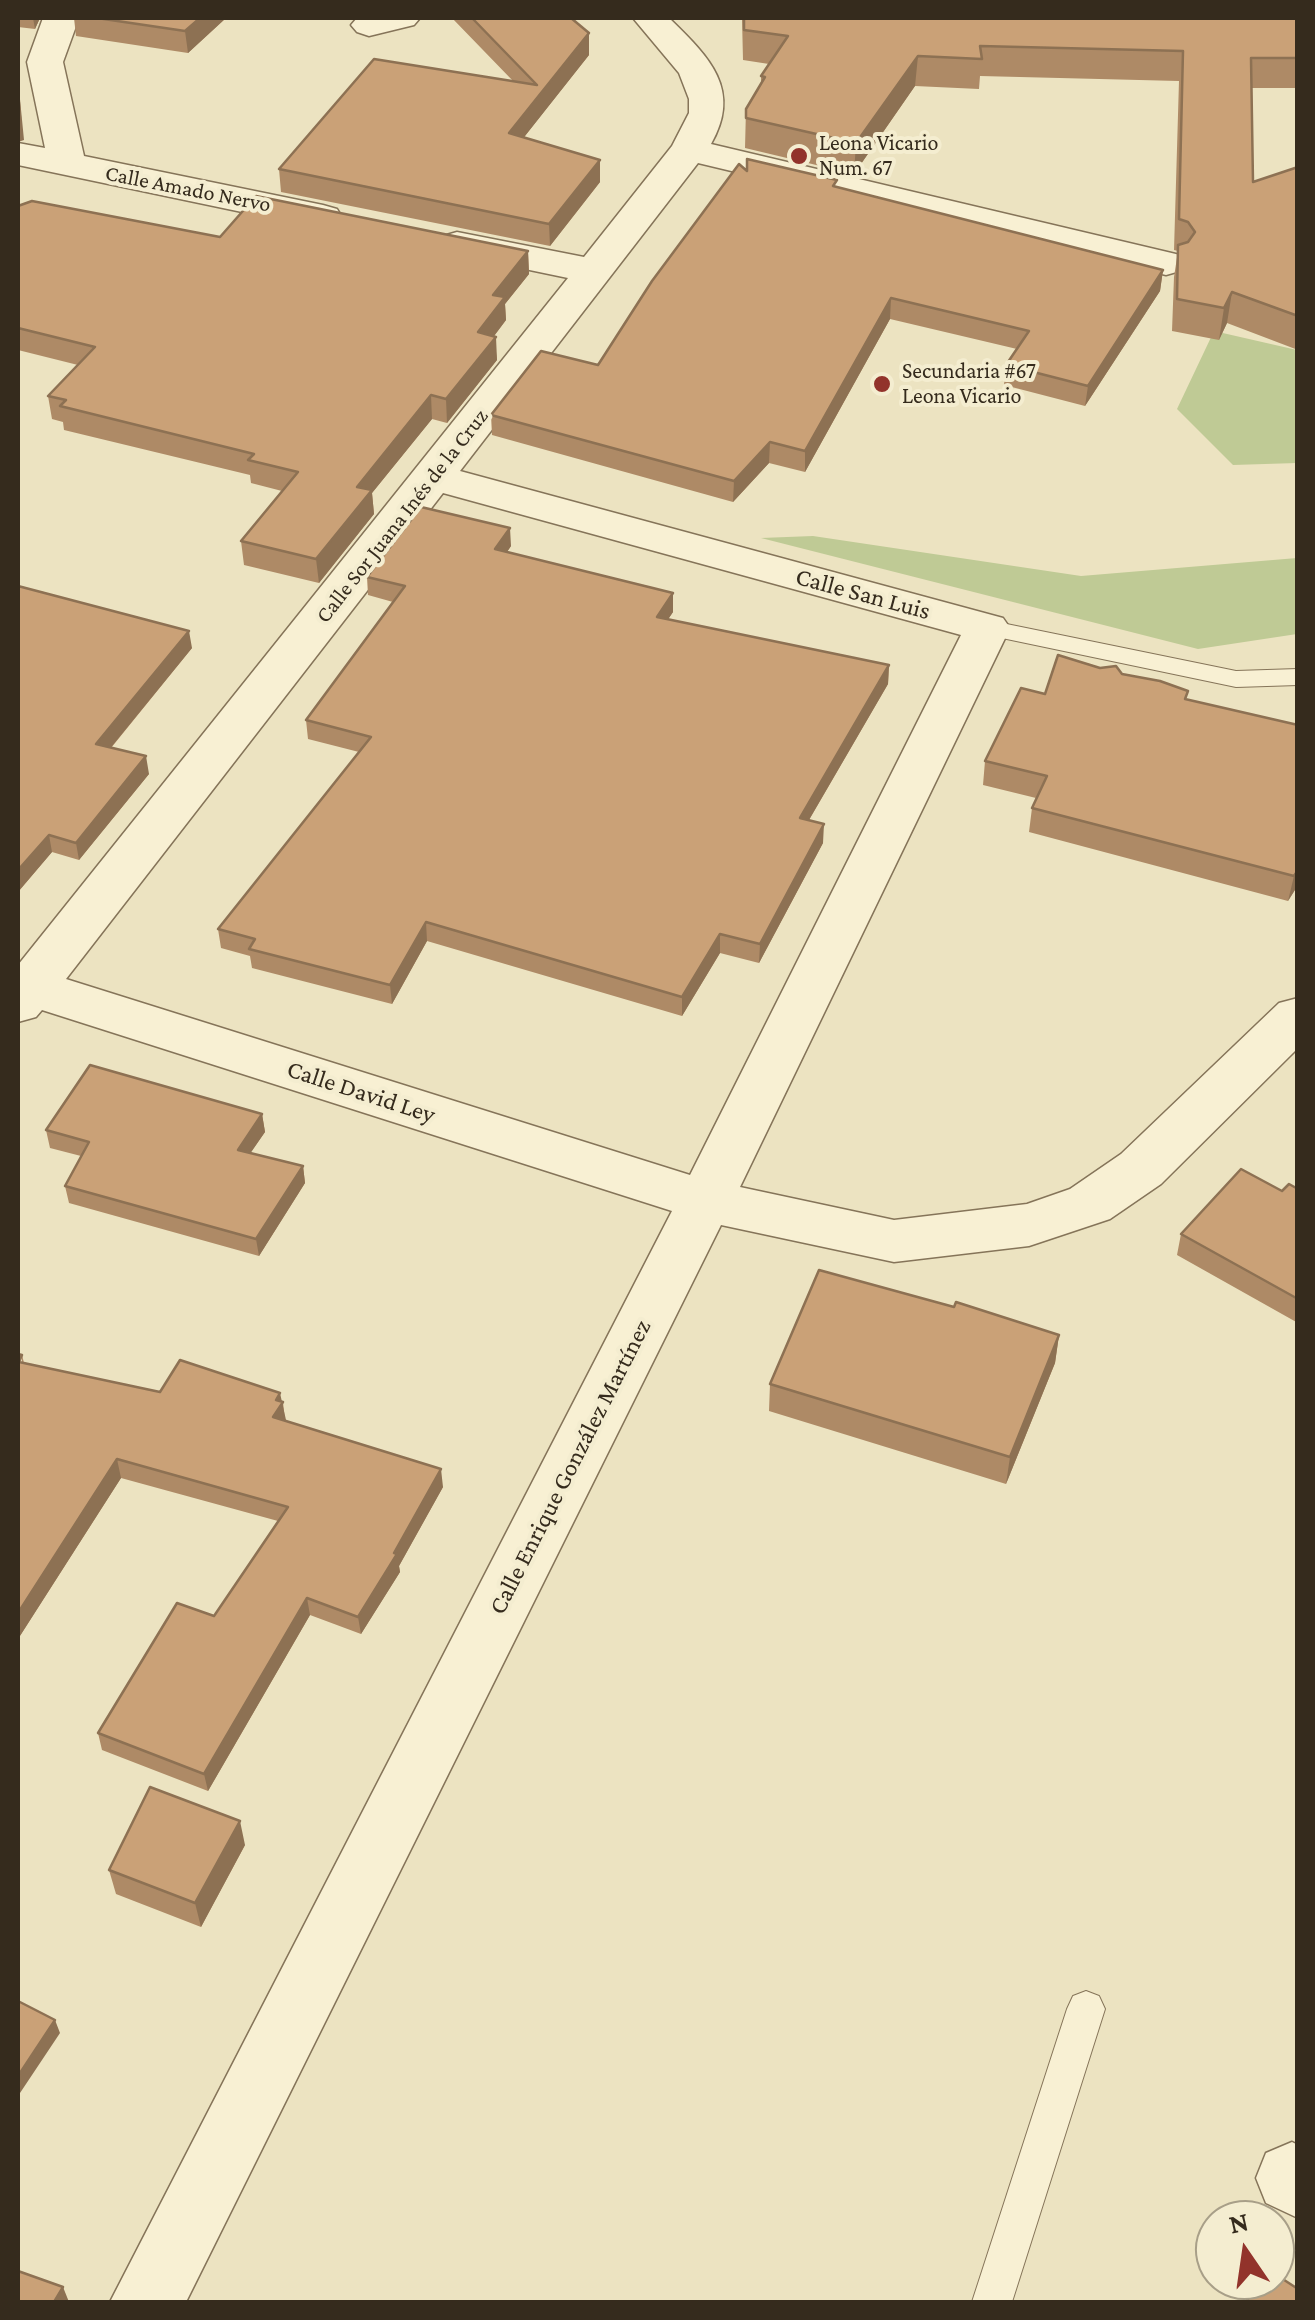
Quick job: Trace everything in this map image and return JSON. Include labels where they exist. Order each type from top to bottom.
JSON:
[{"type":"street","points":[[55,178],[45,62],[61,18]]},
{"type":"street","name":"Calle Sor Juana Inés de la Cruz","points":[[22,992],[434,477],[689,150],[707,115],[706,96],[700,77],[650,18]]},
{"type":"street","points":[[689,150],[1166,263]]},
{"type":"street","name":"Calle Amado Nervo","points":[[18,154],[55,178],[360,224]]},
{"type":"street","points":[[418,236],[593,271]]},
{"type":"street","name":"Calle San Luis","points":[[434,477],[987,628]]},
{"type":"street","name":"Calle Enrique González Martínez","points":[[147,2302],[705,1201],[987,628]]},
{"type":"street","name":"Calle David Ley","points":[[22,992],[705,1201],[894,1240],[1029,1225],[1090,1204],[1140,1170],[1298,1016]]},
{"type":"lane","name":"Calle San Luis","points":[[987,628],[1236,679],[1298,677]]},
{"type":"lane","points":[[992,2302],[1086,2008]]},
{"type":"green space","points":[[1214,331],[1297,350],[1297,463],[1233,465],[1177,409]]},
{"type":"green space","points":[[813,536],[1081,576],[1297,558],[1297,634],[1198,649],[761,538]]},
{"type":"building","points":[[97,18],[200,18],[185,31]]},
{"type":"building","points":[[472,18],[571,18],[589,33],[509,133],[600,160],[549,224],[279,169],[374,59],[537,85]]},
{"type":"building","points":[[744,18],[1298,18],[1298,58],[1251,58],[1253,182],[1298,167],[1298,316],[1232,292],[1224,308],[1177,299],[1178,245],[1188,242],[1195,232],[1188,222],[1179,219],[1183,51],[980,46],[982,59],[918,56],[856,143],[746,118],[746,109],[765,77],[761,76],[788,36],[744,30]]},
{"type":"building","points":[[747,159],[837,180],[833,186],[1163,270],[1088,386],[1006,365],[1029,331],[891,298],[805,451],[770,442],[734,481],[491,415],[541,351],[598,365],[652,281],[739,164],[747,171]]},
{"type":"building","points":[[256,196],[528,251],[493,295],[505,297],[478,332],[496,337],[446,399],[431,395],[357,487],[372,490],[316,559],[241,541],[298,472],[248,460],[254,454],[60,406],[66,400],[48,396],[95,347],[18,328],[18,206],[32,201],[220,237]]},
{"type":"building","points":[[421,507],[510,528],[495,549],[673,593],[657,617],[889,665],[800,818],[824,824],[760,944],[720,934],[682,997],[426,922],[390,985],[249,949],[255,939],[218,929],[371,737],[306,720],[405,586],[367,577]]},
{"type":"building","points":[[18,586],[189,631],[96,744],[146,756],[76,843],[49,835],[18,870]]},
{"type":"building","points":[[1058,655],[1100,668],[1116,666],[1122,674],[1160,681],[1188,691],[1185,699],[1298,725],[1298,870],[1294,876],[1032,808],[1047,776],[985,761],[1021,688],[1045,694]]},
{"type":"building","points":[[90,1065],[262,1114],[238,1150],[303,1166],[256,1239],[65,1186],[89,1142],[46,1130]]},
{"type":"building","points":[[1241,1169],[1282,1191],[1289,1184],[1298,1189],[1298,1299],[1181,1234]]},
{"type":"building","points":[[819,1270],[954,1307],[956,1302],[1059,1335],[1010,1457],[770,1384]]},
{"type":"building","points":[[18,1354],[22,1355],[19,1362],[160,1392],[180,1360],[280,1393],[276,1400],[283,1402],[273,1417],[441,1469],[394,1553],[397,1554],[358,1617],[307,1598],[204,1774],[98,1733],[177,1603],[214,1616],[288,1507],[117,1459],[18,1613]]},
{"type":"building","points":[[150,1787],[240,1821],[195,1903],[109,1870]]},
{"type":"building","points":[[18,2001],[55,2020],[18,2076]]},
{"type":"building","points":[[18,2271],[63,2287],[54,2302],[18,2302]]},
{"type":"building","points":[[1295,2287],[1298,2289],[1298,2302],[1246,2302],[1295,2300]]},
{"type":"place","name":"Leona Vicario Num. 67","points":[[799,156]]},
{"type":"place","name":"Secundaria #67 Leona Vicario","points":[[882,384]]}]
